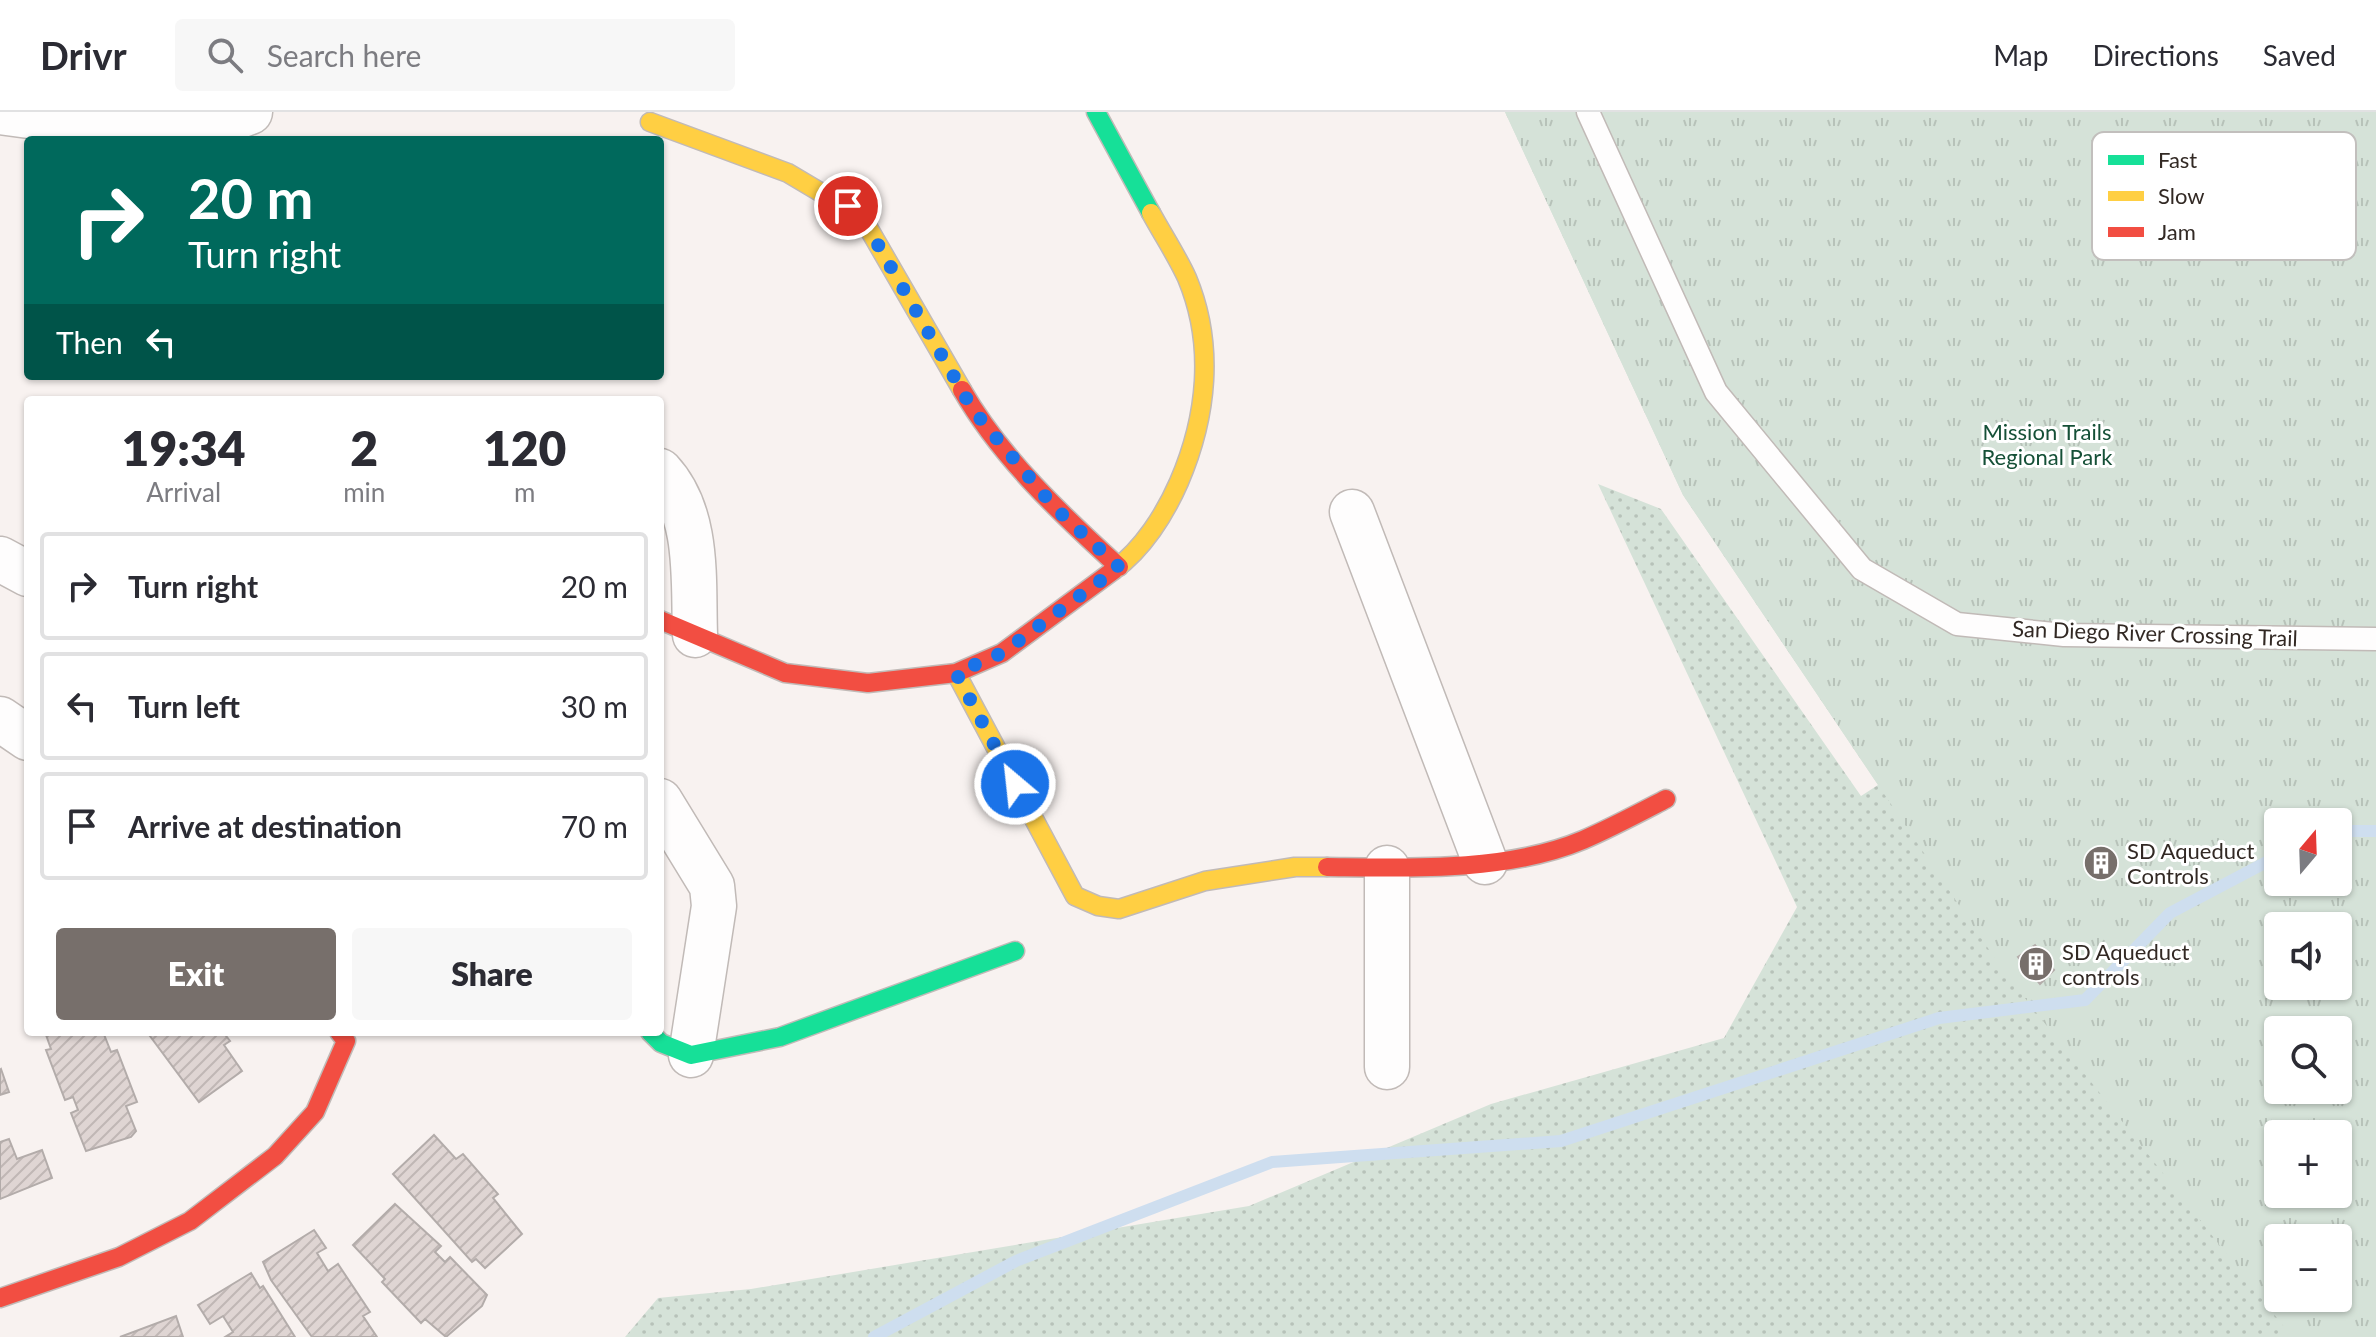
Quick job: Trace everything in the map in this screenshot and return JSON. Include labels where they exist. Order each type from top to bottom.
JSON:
[{"type":"street","points":[[0,112],[96,125],[206,129],[250,112]]},
{"type":"street","points":[[664,475],[692,532],[678,627],[785,673],[868,683],[956,673],[1002,653],[1119,567],[1165,513],[1194,447],[1206,385],[1201,330],[1187,279],[1096,112]]},
{"type":"street","points":[[650,122],[797,176],[834,194],[862,217],[973,410],[1055,508],[1119,567]]},
{"type":"street","points":[[1352,512],[1485,862]]},
{"type":"street","points":[[0,559],[24,572]]},
{"type":"street","points":[[956,673],[1075,896],[1119,909],[1205,881],[1295,867],[1437,868],[1485,862],[1581,841],[1666,799]]},
{"type":"street","points":[[0,719],[24,735]]},
{"type":"street","points":[[664,808],[712,886],[714,906],[691,1055]]},
{"type":"street","points":[[1387,868],[1387,1067]]},
{"type":"street","points":[[654,1036],[661,1043],[691,1055],[780,1037],[1015,951]]},
{"type":"street","points":[[0,1298],[119,1257],[190,1221],[275,1156],[315,1112],[343,1036]]},
{"type":"lane","name":"San Diego River Crossing Trail","points":[[1588,112],[1716,392],[1862,569],[1957,624],[2064,635],[2376,639]]},
{"type":"green space","name":"Mission Trails Regional Park","points":[[1505,112],[2376,112],[2376,1337],[625,1337],[658,1298],[751,1289],[1249,1206],[1491,1104],[1724,1038],[1797,907],[1598,484],[1661,509],[1861,796],[1878,785],[1683,495]]},
{"type":"green space","name":"Mission Trails Regional Park","points":[[1505,112],[2376,112],[2376,1337],[2292,1337],[2272,1312],[2352,1312],[2352,1224],[2264,1224],[2264,1301],[2002,969],[1683,495]]},
{"type":"building","name":"SD Aqueduct controls","points":[[2035,945],[2054,970],[2040,984],[2018,957]]},
{"type":"building","points":[[46,1036],[105,1036],[111,1052],[117,1050],[137,1102],[126,1106],[136,1131],[131,1137],[86,1151],[71,1113],[78,1110],[73,1097],[65,1100],[46,1050],[51,1049]]},
{"type":"building","points":[[150,1036],[226,1036],[230,1041],[224,1045],[242,1071],[199,1102]]},
{"type":"building","points":[[0,1070],[9,1092],[0,1095]]},
{"type":"building","points":[[434,1135],[456,1159],[463,1154],[498,1194],[493,1198],[522,1234],[485,1268],[476,1259],[472,1262],[393,1174]]},
{"type":"building","points":[[9,1139],[17,1159],[42,1150],[52,1178],[0,1199],[0,1142]]},
{"type":"building","points":[[395,1204],[441,1246],[435,1252],[445,1262],[450,1257],[487,1295],[482,1306],[446,1337],[425,1319],[421,1323],[382,1282],[385,1279],[353,1245]]},
{"type":"building","points":[[314,1230],[326,1248],[317,1253],[328,1271],[338,1264],[370,1312],[363,1316],[377,1337],[312,1337],[271,1280],[263,1262]]},
{"type":"building","points":[[251,1273],[260,1288],[263,1286],[295,1337],[225,1337],[233,1332],[223,1316],[210,1324],[198,1305]]},
{"type":"building","points":[[176,1316],[183,1337],[120,1337]]},
{"type":"waterway","points":[[2352,831],[2376,831]]},
{"type":"waterway","points":[[874,1337],[1016,1261],[1272,1162],[1561,1141],[1939,1018],[2085,1000],[2170,913],[2264,863]]},
{"type":"traffic: fast","points":[[1096,112],[1151,213]]},
{"type":"traffic: fast","points":[[654,1036],[661,1043],[691,1055],[780,1037],[1015,951]]},
{"type":"traffic: slow","points":[[650,122],[788,173],[862,217],[962,390]]},
{"type":"traffic: slow","points":[[1114,570],[1144,541],[1173,494],[1196,432],[1204,381],[1202,329],[1196,303],[1187,278],[1151,213]]},
{"type":"traffic: slow","points":[[956,673],[1075,896],[1098,906],[1119,909],[1205,881],[1295,867],[1327,867]]},
{"type":"traffic: jam","points":[[962,390],[1014,462],[1119,567]]},
{"type":"traffic: jam","points":[[664,622],[785,673],[868,683],[956,673],[1002,653],[1114,570]]},
{"type":"traffic: jam","points":[[1327,867],[1457,866],[1522,858],[1583,840],[1666,799]]},
{"type":"traffic: jam","points":[[0,1298],[119,1257],[190,1221],[275,1156],[315,1112],[346,1041],[342,1036]]},
{"type":"place","name":"SD Aqueduct Controls","points":[[2101,863]]},
{"type":"place","name":"SD Aqueduct controls","points":[[2036,964]]},
{"type":"route","points":[[848,206],[862,217],[973,410],[1055,508],[1119,567],[1002,653],[956,673],[1015,784]]}]
